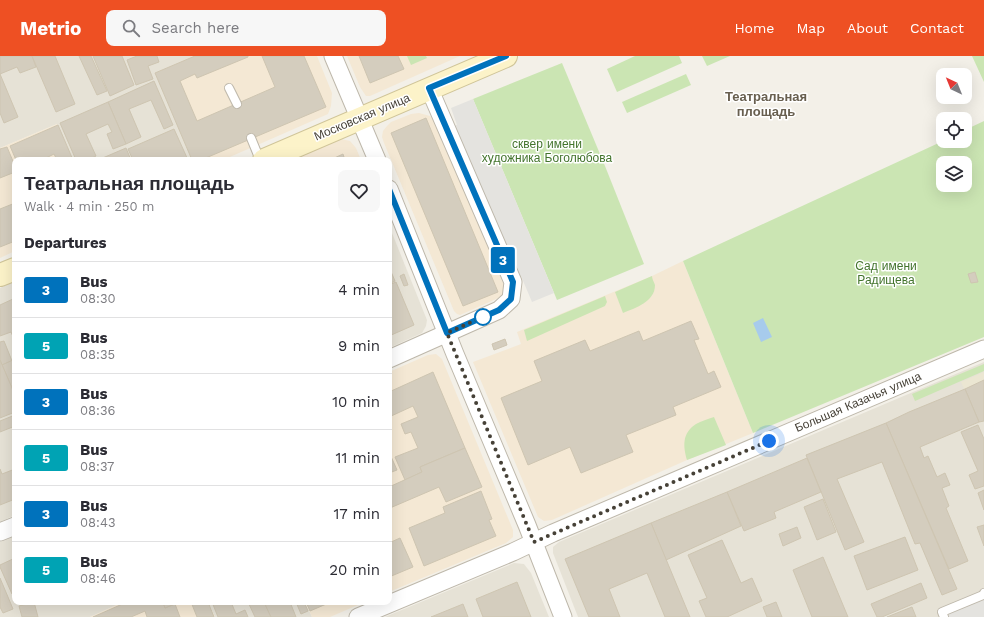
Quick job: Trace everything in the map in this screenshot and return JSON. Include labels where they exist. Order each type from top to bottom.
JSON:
[{"type":"main road","name":"Московская улица","points":[[271,157],[506,56]]},
{"type":"main road","points":[[0,275],[12,269]]},
{"type":"street","points":[[333,56],[377,157]]},
{"type":"street","points":[[392,358],[499,310],[511,299],[513,282],[429,88]]},
{"type":"street","points":[[392,196],[564,617]]},
{"type":"street","name":"Большая Казачья улица","points":[[392,603],[984,349]]},
{"type":"street","points":[[0,532],[12,527]]},
{"type":"street","name":"Большая Казачья улица","points":[[358,617],[387,605]]},
{"type":"lane","points":[[229,88],[236,104]]},
{"type":"lane","points":[[251,138],[259,157]]},
{"type":"lane","points":[[944,617],[942,612],[984,596]]},
{"type":"shaded area","points":[[0,56],[195,56],[192,157],[72,157],[57,124],[0,148]]},
{"type":"shaded area","points":[[195,56],[317,56],[332,93],[331,106],[328,114],[230,157],[191,157],[155,73]]},
{"type":"shaded area","points":[[347,56],[460,56],[370,96],[366,96],[360,87]]},
{"type":"shaded area","points":[[473,99],[554,293],[532,302],[521,276],[515,277],[453,126],[457,125],[451,108]]},
{"type":"shaded area","points":[[419,113],[430,116],[435,120],[505,281],[503,296],[460,315],[454,311],[392,162],[392,157],[390,157],[382,137],[383,131],[391,122],[411,114]]},
{"type":"shaded area","points":[[57,124],[72,157],[12,157],[12,252],[0,258],[0,148]]},
{"type":"shaded area","points":[[341,139],[350,141],[356,148],[360,157],[299,157]]},
{"type":"shaded area","points":[[392,233],[427,320],[426,326],[422,333],[392,347]]},
{"type":"shaded area","points":[[683,261],[753,433],[687,460],[552,520],[544,521],[538,517],[473,362],[521,344],[517,332],[652,276]]},
{"type":"shaded area","points":[[12,282],[12,516],[0,522],[0,288]]},
{"type":"shaded area","points":[[436,354],[442,359],[513,530],[513,537],[506,543],[392,591],[392,371],[428,355]]},
{"type":"shaded area","points":[[984,362],[984,617],[578,617],[553,553],[553,547],[559,542]]},
{"type":"shaded area","points":[[984,372],[984,421],[979,422],[961,382]]},
{"type":"shaded area","points":[[12,537],[12,605],[116,605],[90,617],[0,617],[0,542]]},
{"type":"shaded area","points":[[514,563],[524,564],[531,573],[549,617],[385,617]]},
{"type":"shaded area","points":[[984,599],[984,617],[944,617],[942,612]]},
{"type":"shaded area","points":[[116,605],[209,605],[215,617],[90,617]]},
{"type":"shaded area","points":[[209,605],[306,605],[312,617],[215,617]]},
{"type":"shaded area","points":[[306,605],[358,605],[330,617],[312,617]]},
{"type":"green space","points":[[407,56],[426,56],[427,58],[411,65]]},
{"type":"green space","points":[[635,56],[679,56],[682,63],[617,92],[607,69]]},
{"type":"green space","points":[[702,56],[730,56],[707,66]]},
{"type":"green space","points":[[972,56],[984,56],[984,82]]},
{"type":"green space","name":"сквер имени художника Боголюбова","points":[[562,63],[644,264],[557,300],[473,99]]},
{"type":"green space","points":[[686,74],[691,85],[627,113],[622,102]]},
{"type":"green space","name":"Сад имени Радищева","points":[[984,121],[984,337],[753,433],[683,261],[936,144],[936,148],[972,148],[972,127]]},
{"type":"green space","points":[[652,276],[655,285],[652,296],[644,304],[623,313],[615,292]]},
{"type":"green space","points":[[605,296],[607,302],[605,306],[527,341],[524,330]]},
{"type":"green space","points":[[984,364],[984,371],[915,401],[912,394]]},
{"type":"green space","points":[[714,417],[726,445],[687,460],[684,445],[688,431],[696,424]]},
{"type":"water","points":[[763,318],[772,337],[761,342],[753,323]]},
{"type":"building","points":[[0,56],[32,56],[36,67],[20,73],[17,67],[0,74]]},
{"type":"building","points":[[32,56],[55,56],[75,104],[56,112]]},
{"type":"building","points":[[79,56],[91,56],[107,91],[97,95]]},
{"type":"building","points":[[93,56],[122,56],[134,85],[110,96]]},
{"type":"building","points":[[137,56],[157,56],[159,62],[148,66],[153,79],[136,85],[127,60]]},
{"type":"building","points":[[195,56],[248,56],[197,78],[195,74],[180,81],[197,121],[275,87],[262,56],[304,56],[326,107],[208,157],[191,157],[155,73]]},
{"type":"building","points":[[359,56],[398,56],[404,69],[370,83]]},
{"type":"building","points":[[0,74],[18,117],[4,123],[0,113]]},
{"type":"building","points":[[154,81],[173,125],[164,129],[151,100],[129,109],[141,137],[126,144],[108,102]]},
{"type":"building","points":[[108,102],[126,144],[113,149],[107,134],[112,132],[108,124],[86,134],[96,156],[75,157],[60,123]]},
{"type":"building","points":[[426,118],[498,292],[463,306],[391,133]]},
{"type":"building","points":[[58,125],[72,157],[56,157],[54,154],[48,157],[15,157],[10,146]]},
{"type":"building","points":[[174,129],[187,157],[132,157],[128,149]]},
{"type":"building","points":[[7,147],[12,159],[12,173],[0,178],[0,149]]},
{"type":"building","points":[[126,148],[130,157],[105,157]]},
{"type":"building","points":[[343,154],[344,157],[336,157]]},
{"type":"building","points":[[12,204],[12,242],[0,247],[0,209]]},
{"type":"building","points":[[975,272],[978,282],[971,283],[968,274]]},
{"type":"building","points":[[392,274],[395,281],[392,282]]},
{"type":"building","points":[[404,274],[408,285],[404,286],[400,276]]},
{"type":"building","points":[[396,282],[414,325],[392,335],[392,284]]},
{"type":"building","points":[[12,299],[12,334],[11,332],[0,336],[0,305]]},
{"type":"building","points":[[691,321],[699,339],[694,340],[708,374],[714,371],[721,387],[673,407],[676,415],[626,435],[633,452],[581,473],[570,447],[528,465],[501,398],[542,381],[534,361],[585,340],[590,351],[639,331],[643,341]]},
{"type":"building","points":[[505,339],[507,345],[494,350],[492,344]]},
{"type":"building","points":[[4,341],[12,361],[2,365],[0,360],[0,342]]},
{"type":"building","points":[[0,360],[12,388],[12,413],[0,418]]},
{"type":"building","points":[[12,360],[12,388],[2,365]]},
{"type":"building","points":[[433,372],[465,448],[420,467],[422,472],[405,480],[395,457],[418,448],[411,432],[405,434],[401,424],[418,417],[413,406],[392,416],[392,391]]},
{"type":"building","points":[[984,380],[984,421],[979,422],[965,389]]},
{"type":"building","points":[[965,389],[979,422],[920,447],[924,458],[928,456],[937,477],[945,473],[950,485],[942,488],[949,506],[946,508],[968,561],[949,569],[886,423]]},
{"type":"building","points":[[12,416],[12,427],[0,432],[0,421]]},
{"type":"building","points":[[886,423],[957,589],[942,595],[920,543],[915,544],[882,462],[837,479],[864,542],[845,550],[806,455]]},
{"type":"building","points":[[978,425],[984,439],[984,486],[975,489],[969,475],[978,471],[961,432]]},
{"type":"building","points":[[465,448],[482,487],[446,502],[439,487],[392,507],[392,486],[422,472],[420,467]]},
{"type":"building","points":[[807,458],[821,492],[774,512],[776,518],[744,531],[727,492]]},
{"type":"building","points":[[392,459],[397,470],[392,472]]},
{"type":"building","points":[[0,469],[2,474],[12,470],[12,500],[0,505]]},
{"type":"building","points":[[984,490],[984,510],[978,493]]},
{"type":"building","points":[[481,491],[492,519],[489,520],[496,536],[424,566],[409,528],[445,513],[443,507]]},
{"type":"building","points":[[727,492],[741,526],[666,560],[651,523]]},
{"type":"building","points":[[823,499],[836,532],[817,540],[804,507]]},
{"type":"building","points":[[651,523],[690,617],[665,617],[647,573],[609,589],[620,617],[589,617],[565,559]]},
{"type":"building","points":[[984,525],[984,546],[977,527]]},
{"type":"building","points":[[797,527],[801,538],[783,546],[779,534]]},
{"type":"building","points":[[905,537],[918,570],[867,590],[854,556]]},
{"type":"building","points":[[400,538],[413,567],[392,576],[392,542]]},
{"type":"building","points":[[722,540],[741,583],[752,578],[762,601],[727,617],[706,617],[699,601],[707,598],[688,555]]},
{"type":"building","points":[[823,557],[848,617],[812,617],[793,570]]},
{"type":"building","points":[[12,559],[12,594],[0,567],[0,565]]},
{"type":"building","points":[[0,578],[13,609],[3,613],[0,607]]},
{"type":"building","points":[[517,582],[531,617],[483,617],[476,599]]},
{"type":"building","points":[[921,583],[927,598],[882,617],[877,617],[871,604]]},
{"type":"building","points":[[776,602],[782,617],[767,617],[763,607]]},
{"type":"building","points":[[463,604],[468,617],[431,617]]},
{"type":"building","points":[[35,605],[38,617],[22,617],[19,606]]},
{"type":"building","points":[[120,605],[164,605],[165,608],[175,605],[180,617],[147,617],[145,611],[131,617],[93,617]]},
{"type":"building","points":[[164,605],[172,605],[165,608]]},
{"type":"building","points":[[192,605],[209,605],[214,617],[197,617]]},
{"type":"building","points":[[213,605],[232,605],[236,614],[245,610],[248,617],[218,617]]},
{"type":"building","points":[[249,605],[265,605],[271,617],[255,617]]},
{"type":"building","points":[[265,605],[291,605],[296,617],[271,617]]},
{"type":"building","points":[[297,605],[305,605],[308,611],[301,614]]},
{"type":"building","points":[[307,605],[324,605],[310,611]]},
{"type":"building","points":[[912,607],[916,617],[887,617]]},
{"type":"bus line","name":"3","points":[[392,196],[447,333],[499,310],[511,299],[513,282],[429,88],[506,56]]},
{"type":"district","name":"Театральная площадь","points":[[766,104]]},
{"type":"route","points":[[483,317],[447,333],[534,542],[769,441]]}]
